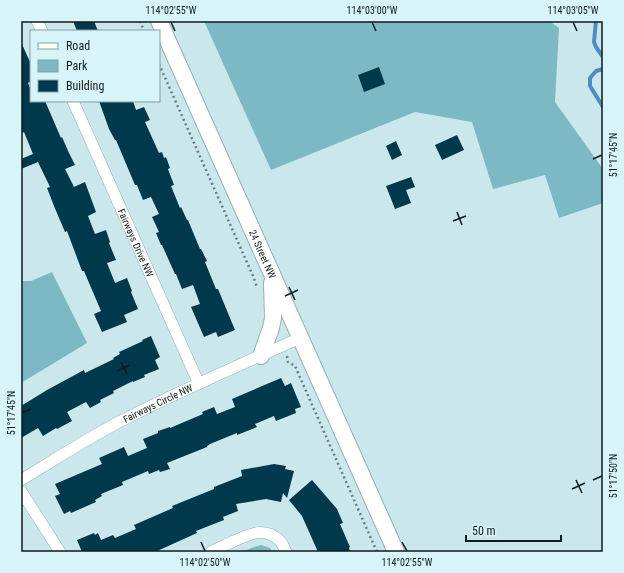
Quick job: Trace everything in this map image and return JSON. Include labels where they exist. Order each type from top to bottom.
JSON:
[{"type":"street","points":[[37,21],[42,30]]},
{"type":"street","name":"24 Street NW","points":[[159,21],[396,552]]},
{"type":"street","name":"Fairways Drive NW","points":[[73,102],[199,384]]},
{"type":"street","points":[[261,356],[273,318],[272,275]]},
{"type":"street","name":"Fairways Circle NW","points":[[21,480],[120,422],[300,338]]},
{"type":"street","points":[[21,491],[60,552]]},
{"type":"street","points":[[211,552],[249,534],[258,532],[274,536],[281,542],[286,552]]},
{"type":"path","points":[[160,66],[258,289]]},
{"type":"path","points":[[288,362],[295,366],[377,552]]},
{"type":"green space","points":[[204,21],[549,21],[559,28],[555,102],[603,169],[603,203],[559,218],[545,175],[493,189],[472,122],[415,112],[271,170]]},
{"type":"green space","points":[[52,272],[87,343],[21,383],[21,281],[31,281]]},
{"type":"green space","points":[[261,545],[270,548],[272,552],[242,552],[254,547]]},
{"type":"building","points":[[73,21],[94,21],[98,30],[77,30]]},
{"type":"building","points":[[21,42],[30,62],[30,82],[28,83],[30,88],[30,102],[45,102],[61,138],[62,137],[75,165],[65,169],[74,187],[85,182],[96,212],[88,216],[95,234],[106,230],[109,243],[116,260],[107,263],[115,283],[127,278],[132,291],[131,292],[138,309],[124,315],[127,322],[102,332],[94,314],[101,311],[84,271],[82,271],[67,231],[65,232],[54,206],[47,188],[50,187],[38,162],[21,169],[21,159],[33,154],[24,132],[21,134]]},
{"type":"building","points":[[379,67],[385,84],[364,92],[358,75]]},
{"type":"building","points":[[99,102],[133,102],[136,110],[144,107],[150,120],[145,122],[159,153],[162,152],[164,158],[166,157],[170,168],[168,169],[174,185],[171,186],[180,208],[181,207],[188,220],[200,249],[207,261],[205,262],[235,330],[218,337],[216,332],[204,337],[191,307],[200,304],[193,285],[182,289],[156,233],[159,232],[152,217],[159,214],[151,197],[143,200],[116,140],[109,129]]},
{"type":"building","points":[[457,135],[464,150],[442,160],[435,145]]},
{"type":"building","points":[[396,141],[402,155],[392,160],[386,146]]},
{"type":"building","points":[[411,177],[415,187],[406,190],[411,203],[395,209],[386,186]]},
{"type":"building","points":[[151,336],[160,357],[155,360],[159,369],[113,391],[114,393],[100,400],[101,402],[90,408],[86,402],[67,412],[72,421],[43,436],[38,428],[21,438],[21,406],[84,370],[85,373],[114,359],[113,358],[120,354],[119,352]]},
{"type":"building","points":[[281,378],[285,386],[291,383],[301,407],[295,409],[296,413],[276,421],[274,416],[255,424],[257,427],[237,435],[237,433],[167,463],[170,469],[160,472],[159,470],[149,474],[148,471],[122,482],[123,485],[101,494],[102,496],[95,500],[96,502],[71,513],[70,511],[64,514],[55,496],[60,494],[55,484],[102,464],[99,458],[124,447],[128,456],[147,448],[143,439],[158,433],[158,431],[170,428],[203,414],[202,412],[214,407],[217,414],[235,407],[232,399]]},
{"type":"building","points":[[274,464],[286,466],[285,469],[294,471],[287,498],[283,493],[281,502],[266,499],[236,504],[238,511],[223,517],[224,520],[196,531],[197,533],[155,552],[82,552],[77,540],[94,533],[95,535],[98,533],[101,540],[113,535],[115,538],[136,529],[134,525],[173,508],[172,506],[242,476],[241,470]]},
{"type":"building","points":[[312,480],[337,509],[343,523],[340,524],[350,547],[350,552],[318,552],[302,516],[289,500]]},
{"type":"waterway","points":[[596,21],[594,42],[603,57]]},
{"type":"waterway","points":[[603,69],[596,71],[590,78],[590,86],[603,107]]}]
